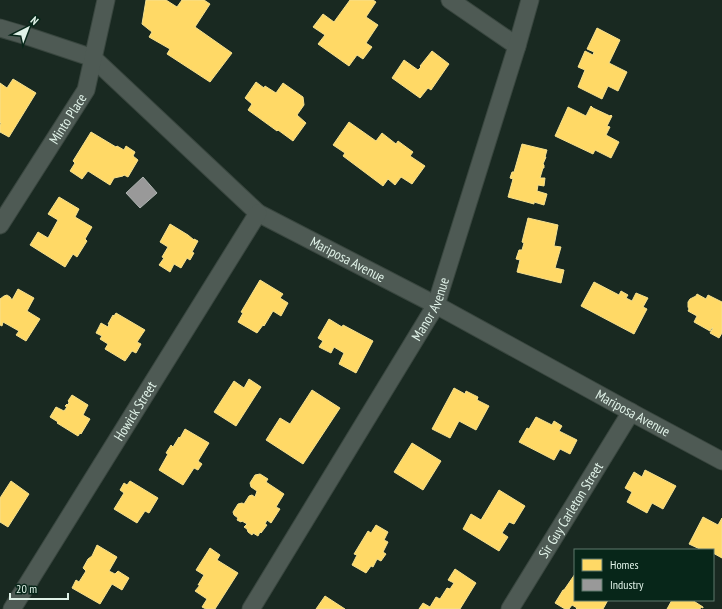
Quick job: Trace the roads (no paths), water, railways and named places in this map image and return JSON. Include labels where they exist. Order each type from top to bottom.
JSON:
[{"type":"street","name":"Minto Place","points":[[0,224],[86,90],[106,0]]},
{"type":"street","points":[[450,0],[517,46]]},
{"type":"street","name":"Manor Avenue","points":[[251,609],[436,305],[530,0]]},
{"type":"street","name":"Mariposa Avenue","points":[[0,28],[93,58],[258,213],[436,305],[722,461]]},
{"type":"street","name":"Howick Street","points":[[12,609],[258,213]]},
{"type":"street","name":"Sir Guy Carleton Street","points":[[510,609],[631,412]]}]
